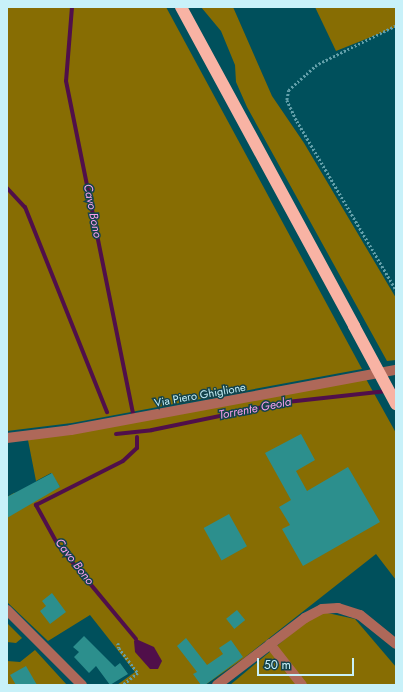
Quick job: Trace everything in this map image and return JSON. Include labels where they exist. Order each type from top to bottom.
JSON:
[{"type":"highway","points":[[182,7],[396,404]]},
{"type":"street","name":"Via Piero Ghiglione","points":[[7,438],[71,430],[396,370]]},
{"type":"street","points":[[217,685],[305,618],[322,609],[338,608],[360,615],[396,644]]},
{"type":"street","points":[[7,610],[82,685]]},
{"type":"street","points":[[270,644],[302,685]]},
{"type":"path","points":[[396,26],[317,65],[289,90],[287,100],[297,121],[396,290]]},
{"type":"path","points":[[118,642],[119,648],[138,673],[123,685]]},
{"type":"shaded area","points":[[7,7],[166,7],[362,369],[72,423],[7,431]]},
{"type":"shaded area","points":[[201,7],[233,7],[272,96],[304,143],[396,298],[396,360],[387,361],[247,107],[236,82],[235,65],[221,31]]},
{"type":"shaded area","points":[[315,7],[396,7],[396,27],[336,51]]},
{"type":"shaded area","points":[[366,379],[396,433],[396,580],[376,554],[244,658],[205,685],[117,685],[135,672],[90,615],[48,641],[7,602],[7,497],[14,493],[60,487],[51,473],[36,481],[28,440]]},
{"type":"shaded area","points":[[323,612],[355,619],[396,667],[396,685],[230,685],[309,619]]},
{"type":"shaded area","points":[[7,623],[22,638],[16,643],[7,642]]},
{"type":"shaded area","points":[[136,639],[154,647],[162,661],[158,669],[150,669],[135,652],[134,641]]},
{"type":"shaded area","points":[[35,650],[67,685],[7,685],[7,661],[20,662]]},
{"type":"building","points":[[301,434],[315,460],[296,471],[307,491],[348,467],[380,522],[303,566],[282,529],[290,525],[279,507],[291,500],[265,453]]},
{"type":"building","points":[[52,473],[60,487],[7,518],[7,497]]},
{"type":"building","points":[[229,514],[247,546],[222,560],[204,528]]},
{"type":"building","points":[[52,593],[66,612],[50,624],[40,611],[46,606],[42,601]]},
{"type":"building","points":[[237,610],[245,620],[234,629],[226,619]]},
{"type":"building","points":[[84,636],[115,667],[120,663],[128,674],[110,685],[96,666],[89,673],[74,657],[79,652],[73,647]]},
{"type":"building","points":[[186,638],[207,665],[223,654],[219,648],[231,640],[243,657],[205,685],[201,685],[193,674],[197,672],[177,646]]},
{"type":"building","points":[[26,666],[37,685],[16,685],[10,675]]},
{"type":"waterway","name":"Cavo Bono","points":[[72,7],[66,81],[133,414]]},
{"type":"waterway","name":"Torrente Geola","points":[[7,188],[25,207],[107,412]]},
{"type":"waterway","name":"Torrente Geola","points":[[116,434],[152,430],[287,402],[396,390]]},
{"type":"waterway","name":"Cavo Bono","points":[[136,639],[58,545],[36,505],[123,461],[137,448],[137,437]]}]
